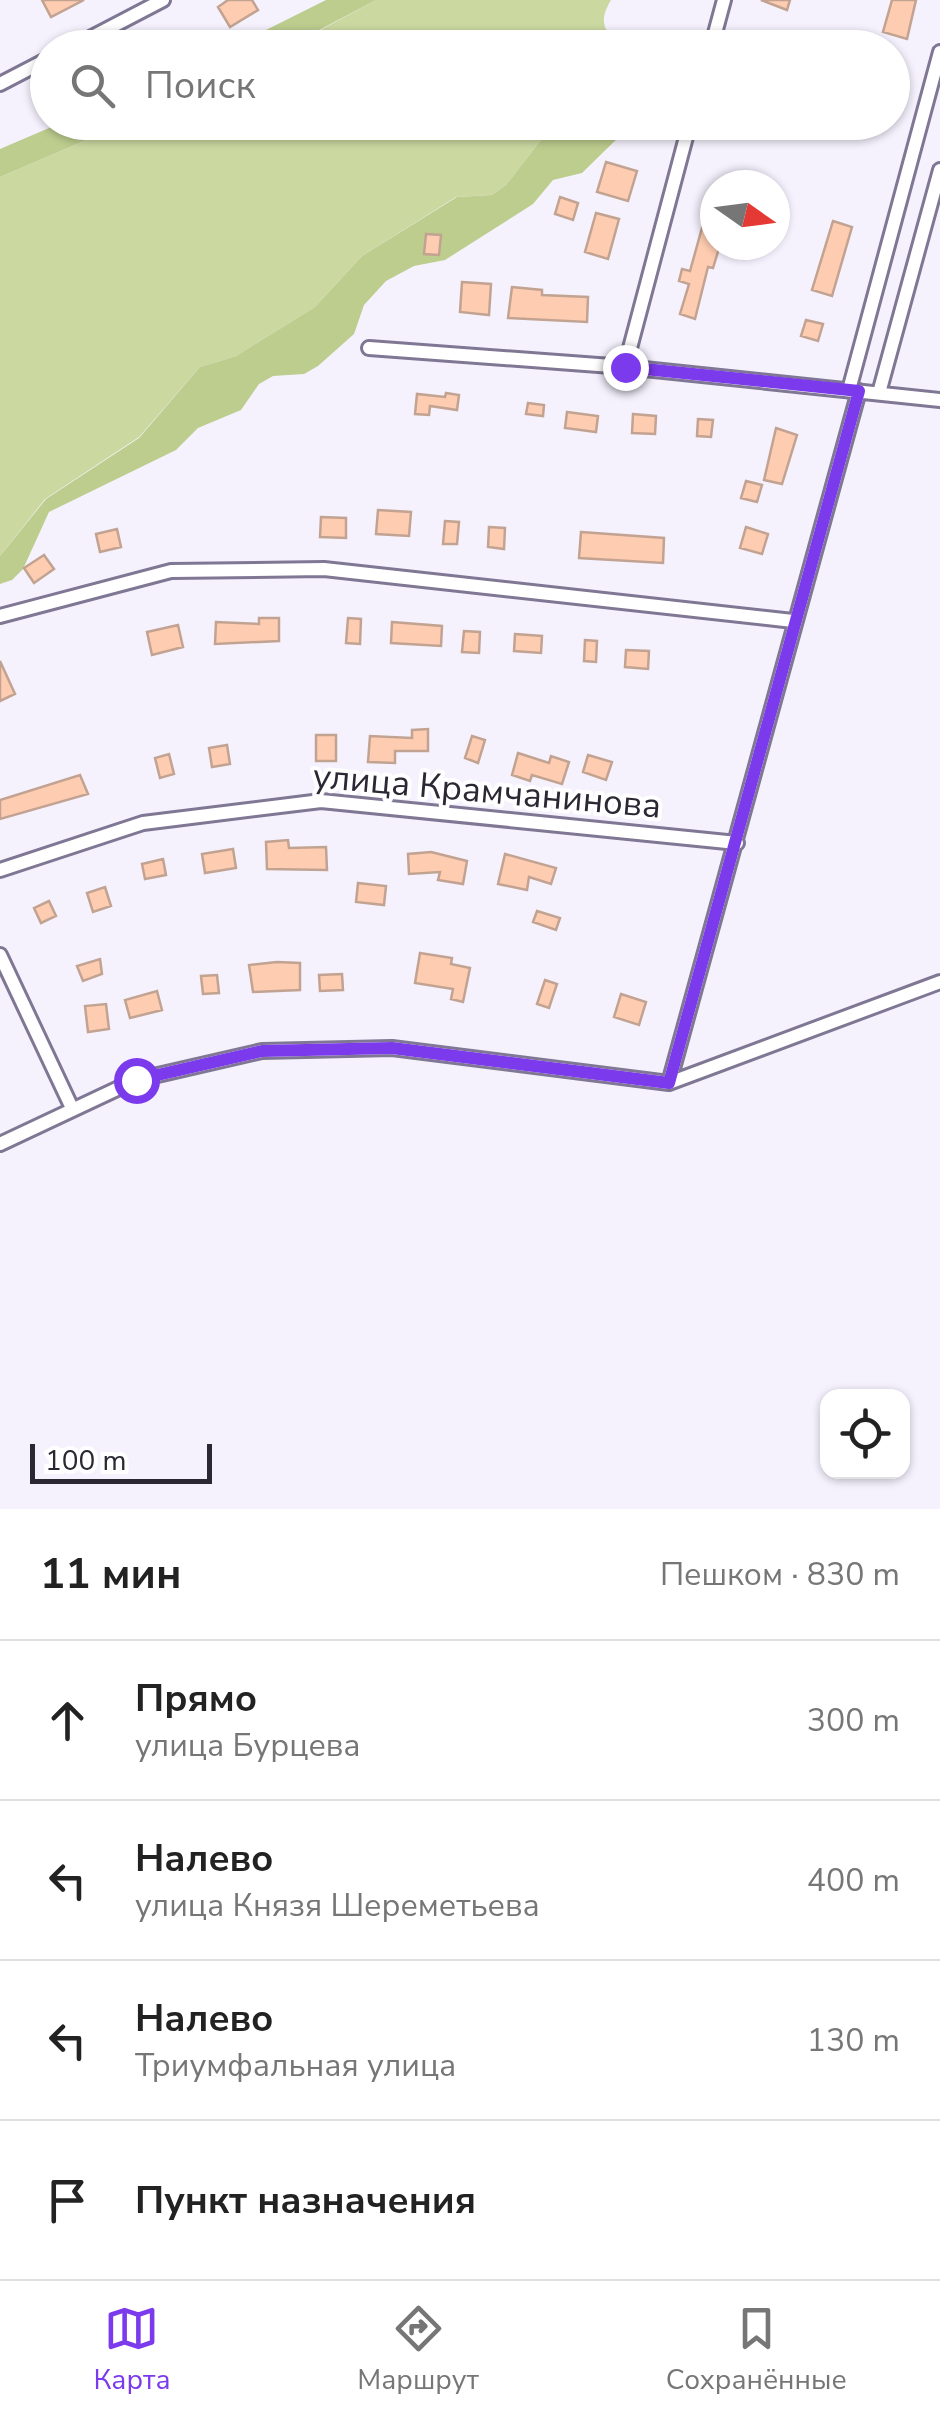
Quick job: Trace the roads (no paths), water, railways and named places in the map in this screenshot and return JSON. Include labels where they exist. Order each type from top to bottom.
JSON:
[{"type":"street","points":[[106,30],[163,0]]},
{"type":"street","points":[[715,30],[724,0]]},
{"type":"street","points":[[669,1083],[737,842],[940,52]]},
{"type":"street","points":[[0,84],[30,69]]},
{"type":"street","points":[[625,367],[685,140]]},
{"type":"street","points":[[879,393],[940,170]]},
{"type":"street","points":[[369,348],[625,367],[940,400]]},
{"type":"street","points":[[0,616],[171,571],[324,570],[793,621]]},
{"type":"street","name":"улица Крамчанинова","points":[[0,870],[143,823],[321,801],[737,842]]},
{"type":"street","points":[[0,955],[71,1106]]},
{"type":"street","points":[[0,1144],[71,1106],[136,1080],[262,1051],[392,1048],[669,1083],[940,982]]}]
